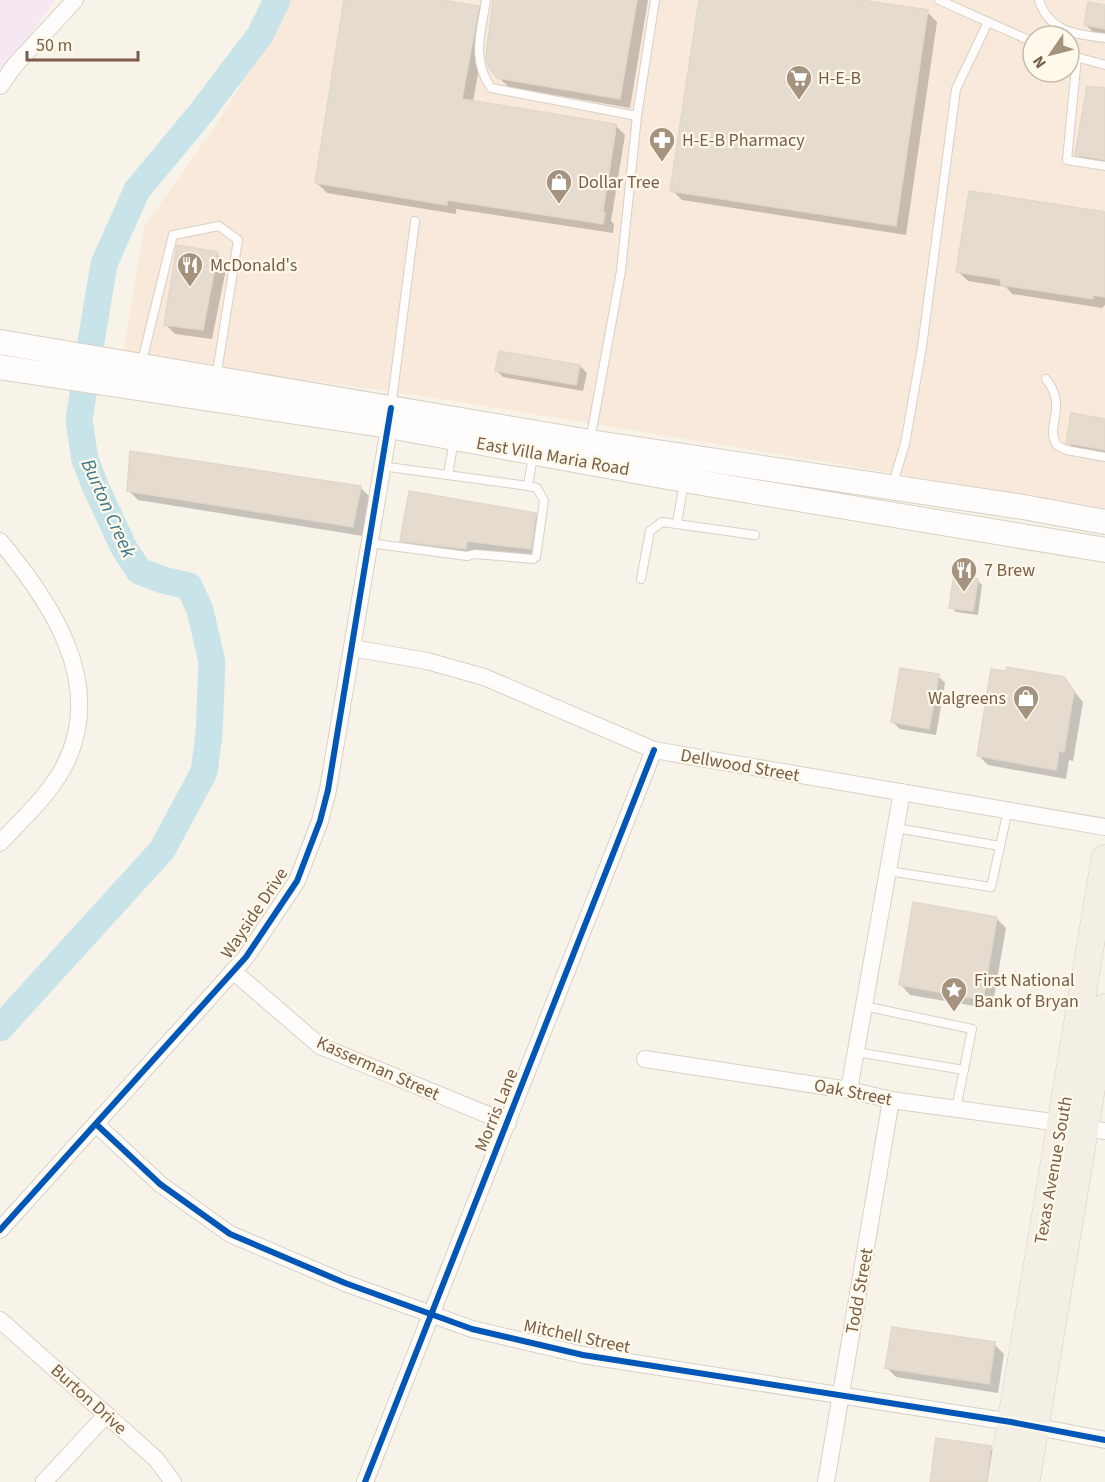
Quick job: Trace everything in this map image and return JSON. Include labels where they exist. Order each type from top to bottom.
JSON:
[{"type":"main road","name":"East Villa Maria Road","points":[[0,342],[216,378],[390,417],[454,438],[684,480],[1105,550]]},
{"type":"main road","name":"East Villa Maria Road","points":[[0,367],[103,384],[590,442],[1105,522]]},
{"type":"main road","name":"Texas Avenue South","points":[[1083,1127],[1105,858]]},
{"type":"main road","name":"Texas Avenue South","points":[[1001,1482],[1023,1424],[1105,1007]]},
{"type":"main road","name":"Texas Avenue South","points":[[1023,1424],[1026,1482]]},
{"type":"street","points":[[0,86],[15,64],[75,0]]},
{"type":"street","name":"Wayside Drive","points":[[0,1230],[252,949],[297,881],[320,822],[352,648],[380,466],[390,417]]},
{"type":"street","points":[[0,541],[18,562],[66,638],[77,670],[81,706],[77,734],[68,760],[49,790],[0,843]]},
{"type":"street","name":"Dellwood Street","points":[[352,648],[428,661],[484,677],[654,750],[1105,827]]},
{"type":"street","name":"Morris Lane","points":[[365,1482],[654,750]]},
{"type":"street","points":[[849,1090],[902,792]]},
{"type":"street","name":"Kasserman Street","points":[[233,971],[320,1046],[508,1123]]},
{"type":"street","name":"Oak Street","points":[[645,1059],[849,1090],[891,1100],[1083,1127]]},
{"type":"street","name":"Todd Street","points":[[826,1482],[891,1100]]},
{"type":"street","name":"Mitchell Street","points":[[96,1124],[160,1184],[230,1234],[345,1283],[472,1329],[583,1355],[1023,1424],[1105,1440]]},
{"type":"street","name":"Burton Drive","points":[[0,1320],[156,1459],[173,1482]]},
{"type":"street","points":[[44,1482],[106,1415]]},
{"type":"lane","points":[[486,0],[477,58],[482,74],[491,88],[637,116]]},
{"type":"lane","points":[[590,442],[624,252],[637,116],[655,0]]},
{"type":"lane","points":[[939,0],[1021,37]]},
{"type":"lane","points":[[1038,0],[1055,26],[1070,33],[1105,38]]},
{"type":"lane","points":[[891,488],[905,444],[922,347],[956,89],[988,22]]},
{"type":"lane","points":[[1081,58],[1105,65]]},
{"type":"lane","points":[[1071,84],[1067,160],[1105,166]]},
{"type":"lane","points":[[390,417],[415,221]]},
{"type":"lane","points":[[141,367],[173,235],[219,226],[238,240],[216,378]]},
{"type":"lane","points":[[1046,379],[1057,397],[1053,436],[1060,449],[1105,457]]},
{"type":"lane","points":[[448,475],[454,438]]},
{"type":"lane","points":[[528,486],[534,452]]},
{"type":"lane","points":[[369,543],[467,556],[475,554],[533,559],[536,557],[544,501],[537,488],[528,486],[380,466]]},
{"type":"lane","points":[[677,523],[684,480]]},
{"type":"lane","points":[[641,579],[650,531],[662,522],[755,536]]},
{"type":"lane","points":[[888,871],[991,886],[1008,810]]},
{"type":"lane","points":[[896,828],[1000,846]]},
{"type":"lane","points":[[864,1006],[972,1029],[956,1109]]},
{"type":"lane","points":[[856,1052],[964,1070]]},
{"type":"shaded area","points":[[0,0],[55,0],[0,77]]},
{"type":"shaded area","points":[[289,0],[1105,0],[1105,508],[429,397],[123,354],[144,227],[218,122],[281,19]]},
{"type":"building","points":[[344,0],[442,0],[479,6],[462,99],[616,124],[602,212],[605,213],[603,224],[447,200],[447,205],[315,183]]},
{"type":"building","points":[[493,0],[637,0],[620,99],[497,78],[487,64],[486,56]]},
{"type":"building","name":"H-E-B","points":[[699,0],[860,0],[928,10],[896,226],[670,191]]},
{"type":"building","points":[[1088,2],[1105,5],[1105,29],[1084,25]]},
{"type":"building","points":[[1087,86],[1105,88],[1105,160],[1075,155]]},
{"type":"building","points":[[969,191],[1105,212],[1105,297],[1093,295],[1093,299],[1001,285],[1000,279],[956,272]]},
{"type":"building","name":"McDonald's","points":[[177,245],[218,252],[203,330],[164,325]]},
{"type":"building","points":[[499,351],[580,365],[576,385],[495,371]]},
{"type":"building","points":[[1071,413],[1105,419],[1105,450],[1066,443]]},
{"type":"building","points":[[130,451],[361,486],[353,527],[127,491]]},
{"type":"building","points":[[409,491],[536,513],[531,549],[467,541],[466,549],[400,541]]},
{"type":"building","name":"7 Brew","points":[[954,574],[978,579],[973,611],[949,608]]},
{"type":"building","name":"Walgreens","points":[[1007,667],[1064,677],[1074,691],[1064,752],[1059,751],[1056,770],[977,756],[991,669],[1006,671]]},
{"type":"building","points":[[900,668],[939,674],[929,729],[891,722]]},
{"type":"building","points":[[913,902],[997,917],[983,1000],[899,985]]},
{"type":"building","points":[[892,1327],[995,1342],[989,1384],[885,1368]]},
{"type":"building","points":[[936,1438],[991,1446],[986,1482],[930,1482]]},
{"type":"waterway","name":"Burton Creek","points":[[0,1028],[162,850],[204,772],[209,734],[212,662],[200,610],[189,586],[139,571],[124,548],[85,460],[79,420],[104,264],[137,190],[201,113],[260,35],[277,0]]},
{"type":"cycle path","points":[[0,1230],[246,957],[297,881],[320,821],[328,790],[391,408]]},
{"type":"cycle path","points":[[365,1482],[654,750]]},
{"type":"cycle path","points":[[96,1124],[160,1184],[230,1234],[345,1283],[472,1329],[583,1355],[1011,1422],[1105,1440]]},
{"type":"place","name":"H-E-B","points":[[799,101]]},
{"type":"place","name":"H-E-B Pharmacy","points":[[662,163]]},
{"type":"place","name":"Dollar Tree","points":[[559,205]]},
{"type":"place","name":"McDonald's","points":[[190,288]]},
{"type":"place","name":"7 Brew","points":[[964,593]]},
{"type":"place","name":"Walgreens","points":[[1026,721]]},
{"type":"place","name":"First National Bank of Bryan","points":[[954,1013]]}]
